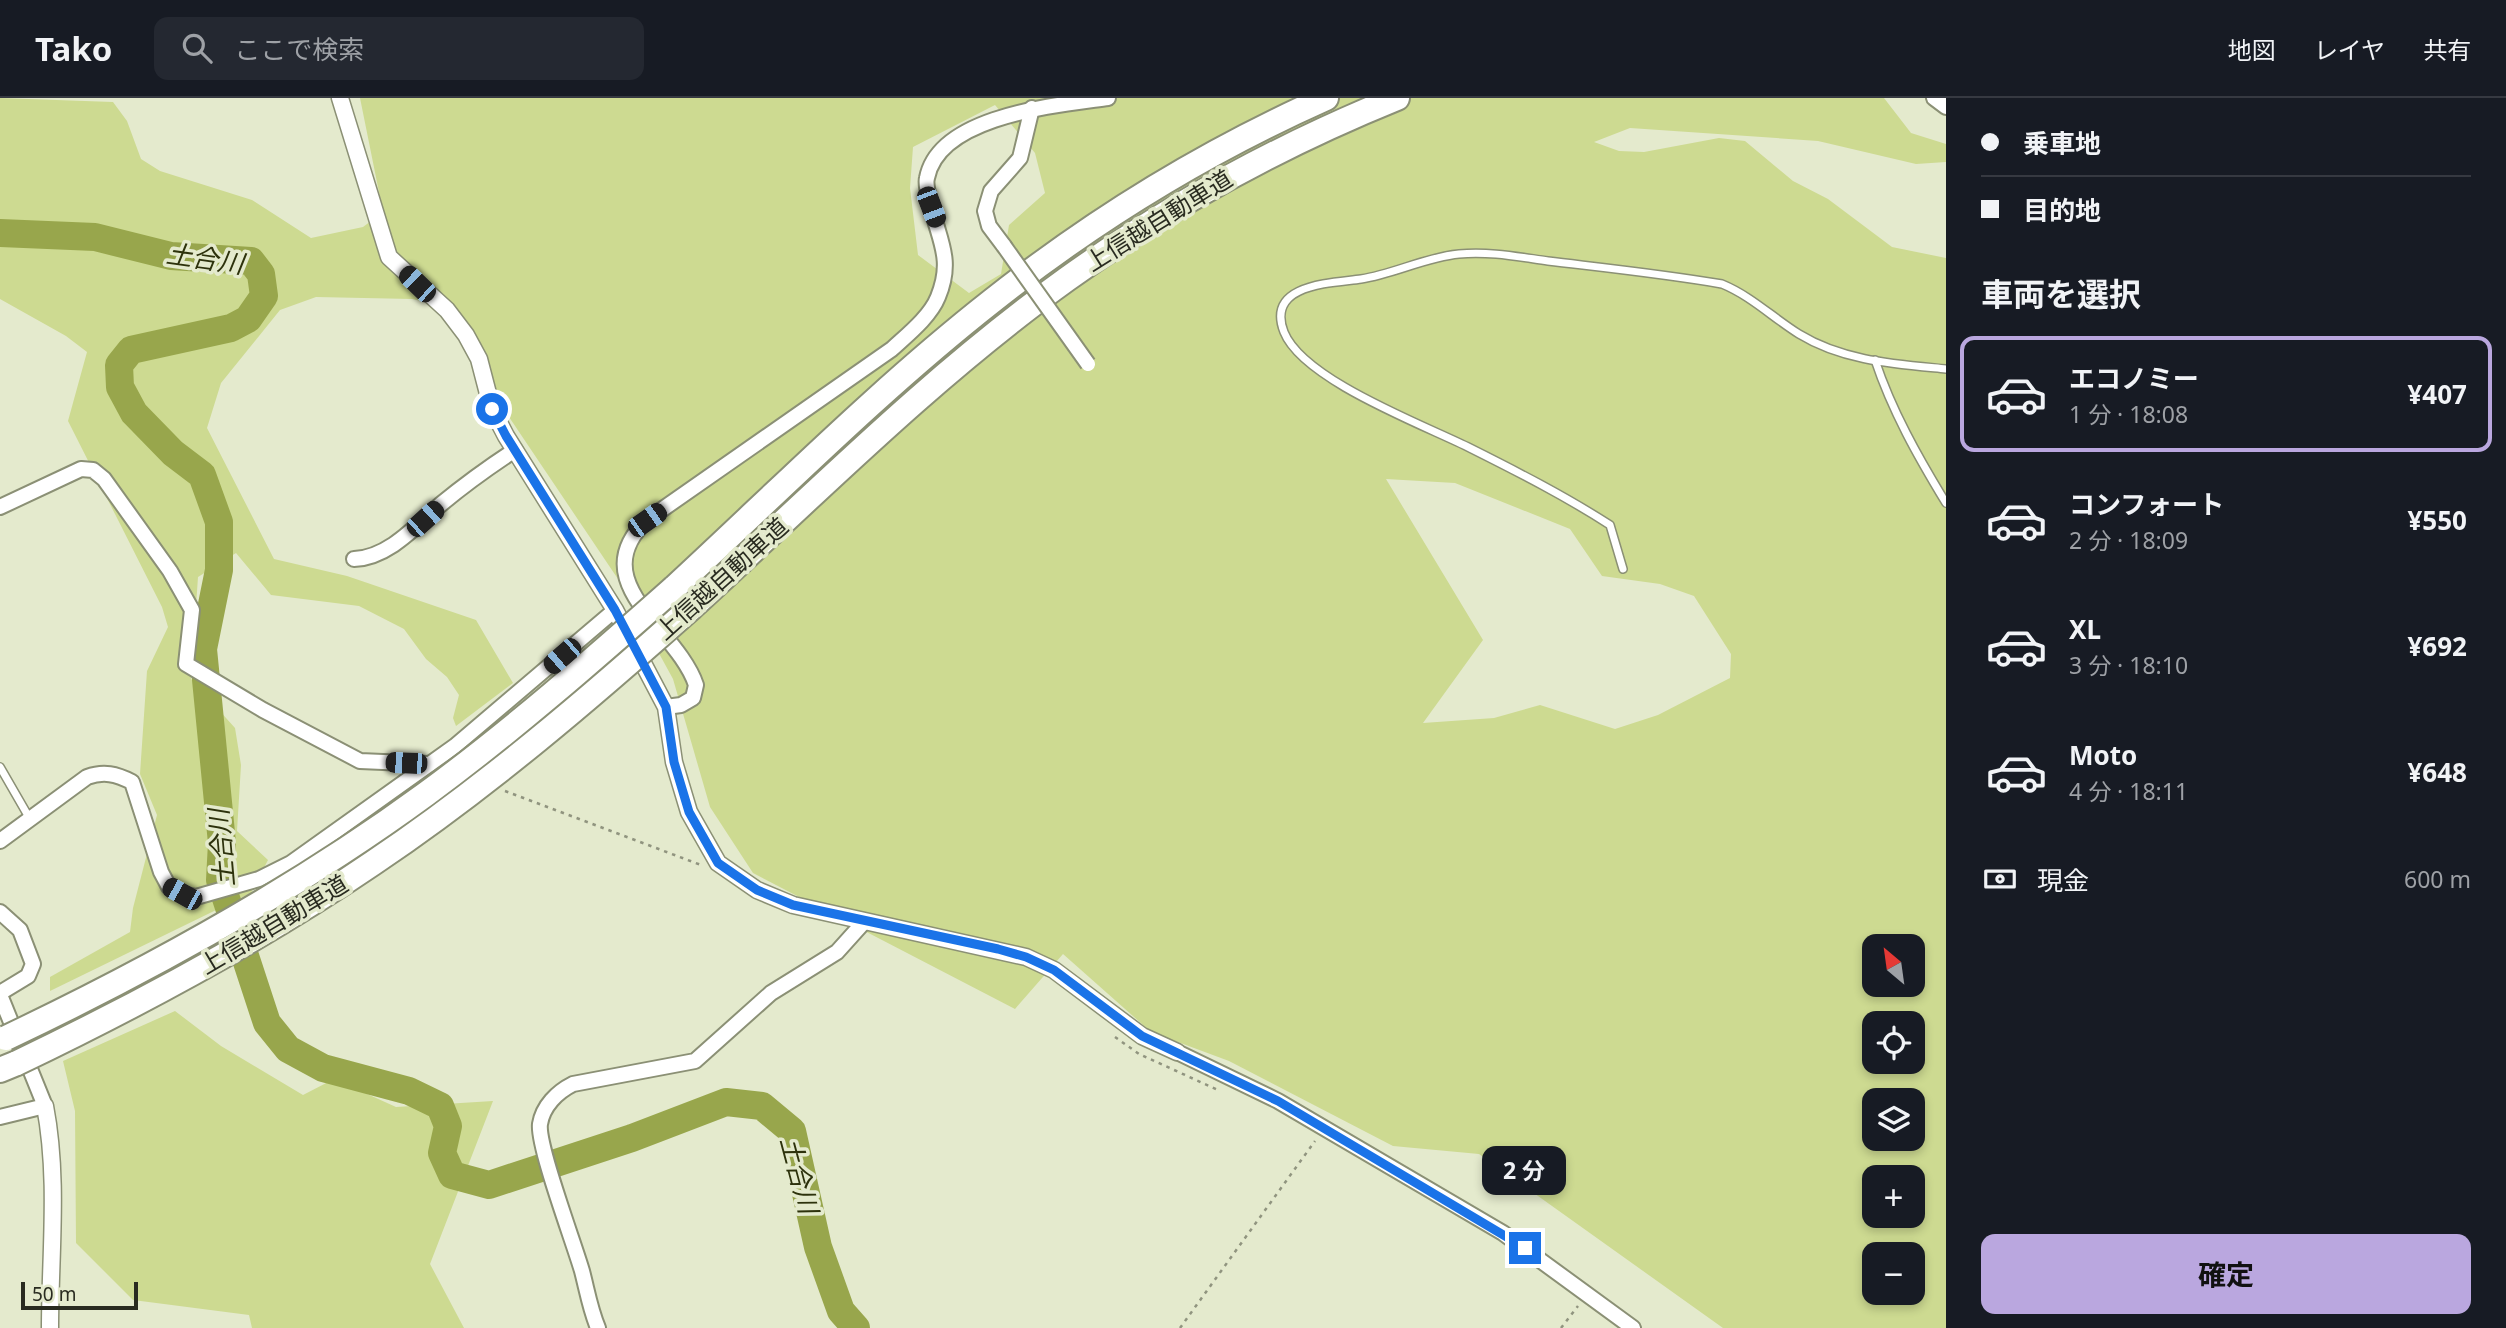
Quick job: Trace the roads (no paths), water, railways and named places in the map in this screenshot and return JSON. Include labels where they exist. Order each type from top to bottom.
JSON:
[{"type":"highway","name":"上信越自動車道","points":[[3,1039],[95,995],[225,925],[358,842],[497,740],[674,588],[915,366],[1049,258],[1182,173],[1236,142],[1326,98]]},
{"type":"highway","name":"上信越自動車道","points":[[8,1066],[169,987],[306,907],[373,863],[451,808],[552,729],[692,607],[952,369],[1067,279],[1142,229],[1250,166],[1314,134],[1397,98]]},
{"type":"street","points":[[340,98],[389,257],[447,310],[466,335],[479,359],[492,409],[615,610],[666,707],[674,762],[689,812],[718,863],[757,890],[793,905],[1026,957],[1054,970],[1142,1036],[1278,1101],[1503,1233],[1633,1328]]},
{"type":"street","points":[[666,707],[681,705],[694,698],[696,685],[630,589],[623,570],[626,547],[634,533],[647,520],[892,349],[918,323],[937,299],[946,264],[943,236],[931,207],[926,178],[938,155],[957,136],[1032,108],[1108,98]]},
{"type":"street","points":[[1934,98],[1946,107]]},
{"type":"street","points":[[1032,108],[1020,158],[991,191],[985,211],[989,226],[1088,364]]},
{"type":"street","points":[[354,559],[368,559],[409,533],[450,497],[515,450]]},
{"type":"street","points":[[0,507],[81,469],[93,470],[104,478],[170,571],[192,610],[186,664],[263,710],[360,761],[429,764]]},
{"type":"street","points":[[0,841],[87,777],[116,774],[132,782],[161,872],[169,887],[196,897],[259,880],[291,863],[429,764],[527,687],[615,610]]},
{"type":"street","points":[[0,912],[20,930],[33,964],[28,976],[0,994],[45,1105],[51,1134],[53,1181],[50,1328]]},
{"type":"street","points":[[598,1328],[589,1306],[582,1273],[540,1133],[546,1107],[560,1091],[573,1084],[695,1061],[771,993],[837,952],[864,922]]},
{"type":"street","points":[[0,1117],[45,1105]]},
{"type":"lane","points":[[1623,569],[1610,525],[1575,502],[1417,422],[1368,401],[1326,377],[1284,332],[1282,313],[1290,298],[1303,288],[1363,279],[1457,254],[1497,254],[1722,284],[1748,295],[1780,321],[1847,357],[1946,369]]},
{"type":"lane","points":[[1875,360],[1885,389],[1913,449],[1946,503]]},
{"type":"lane","points":[[0,767],[30,819]]},
{"type":"waterway","name":"土合川","points":[[0,233],[95,237],[171,256],[251,261],[261,274],[264,296],[248,319],[231,328],[131,350],[119,365],[120,387],[134,413],[173,453],[202,475],[219,522],[219,570],[203,649],[222,843],[220,880],[267,1023],[288,1049],[323,1068],[409,1091],[440,1106],[448,1126],[442,1153],[452,1175],[489,1185],[632,1138],[726,1102],[762,1106],[792,1131],[818,1247],[841,1311],[856,1328]]}]
